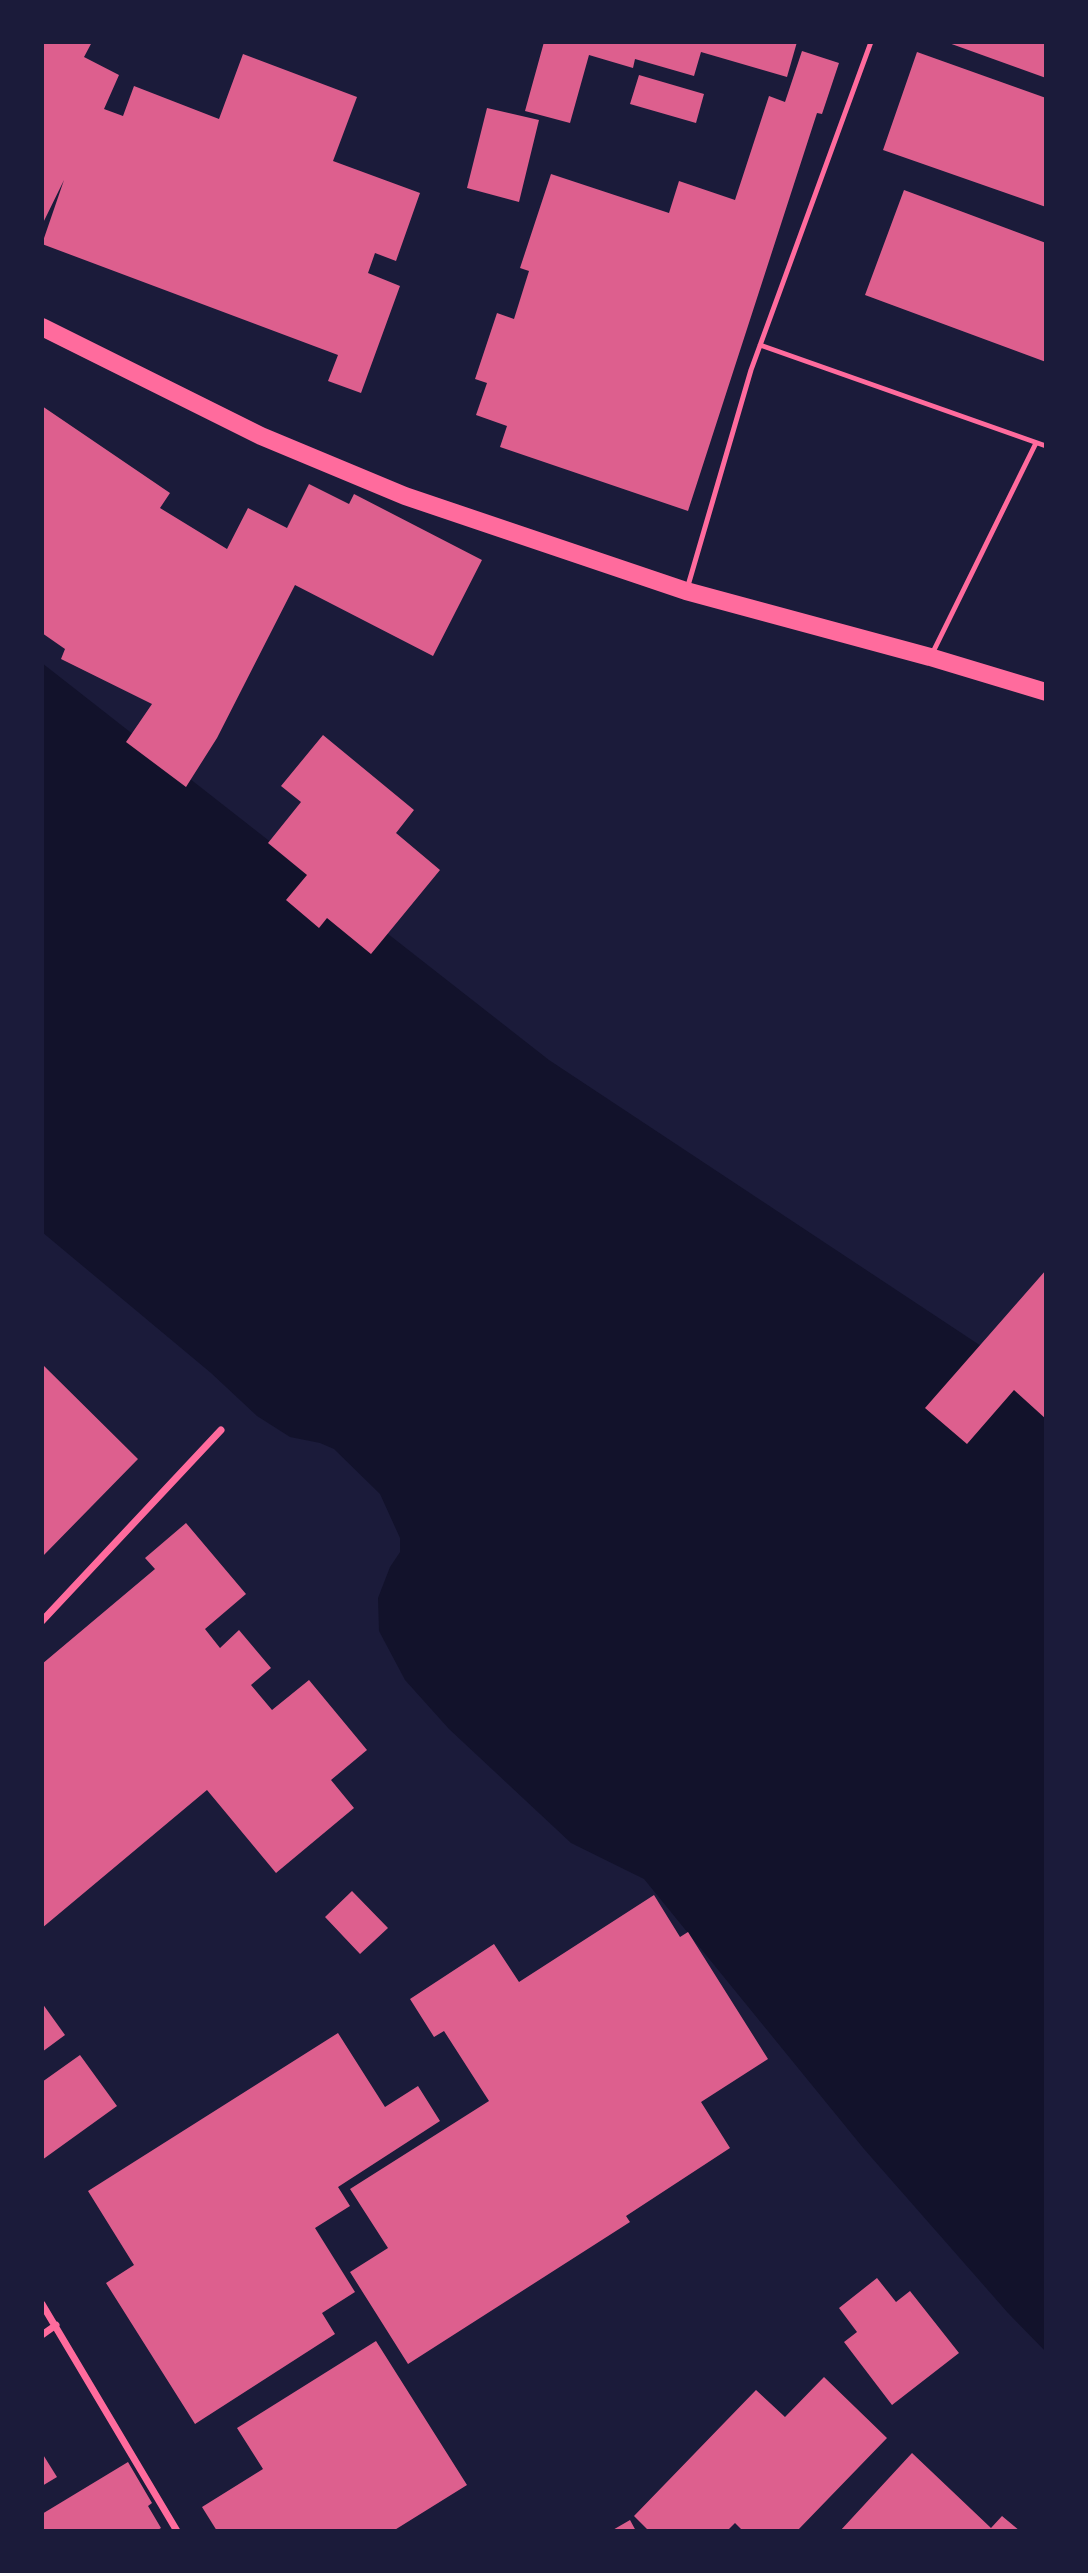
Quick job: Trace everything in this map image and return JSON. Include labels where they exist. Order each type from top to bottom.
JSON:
[{"type":"main road","points":[[42,327],[261,436],[405,496],[686,591],[930,657],[1046,692]]},
{"type":"street","points":[[42,1621],[221,1430]]},
{"type":"street","points":[[42,2304],[177,2531]]},
{"type":"street","points":[[42,2335],[56,2325]]},
{"type":"lane","points":[[686,591],[760,345],[871,42]]},
{"type":"lane","points":[[760,345],[1046,446]]},
{"type":"lane","points":[[930,657],[1036,443]]},
{"type":"shaded area","points":[[42,663],[549,1060],[1046,1389],[1046,2352],[1008,2313],[864,2149],[644,1879],[571,1843],[449,1729],[405,1680],[379,1631],[378,1598],[390,1567],[400,1552],[400,1538],[380,1494],[334,1449],[320,1443],[290,1437],[257,1416],[211,1373],[42,1232]]},
{"type":"building","points":[[42,42],[92,42],[84,57],[119,75],[104,109],[123,116],[134,86],[219,119],[243,54],[357,97],[333,161],[420,193],[396,261],[375,253],[368,273],[400,286],[361,393],[328,381],[338,355],[42,244],[64,180],[42,225]]},
{"type":"building","points":[[544,42],[797,42],[787,77],[701,52],[694,76],[635,59],[633,68],[589,55],[570,123],[525,111]]},
{"type":"building","points":[[946,42],[1046,42],[1046,78]]},
{"type":"building","points":[[802,51],[839,63],[822,114],[817,113],[688,511],[500,447],[507,426],[476,415],[487,383],[475,379],[497,313],[514,319],[529,271],[520,268],[551,174],[669,213],[679,181],[735,200],[769,96],[785,102]]},
{"type":"building","points":[[917,52],[1046,98],[1046,207],[883,150]]},
{"type":"building","points":[[639,75],[704,94],[696,123],[630,104]]},
{"type":"building","points":[[487,108],[539,120],[519,202],[467,188]]},
{"type":"building","points":[[904,190],[1046,243],[1046,362],[865,295]]},
{"type":"building","points":[[42,406],[170,493],[160,508],[227,549],[248,508],[287,528],[309,484],[349,504],[354,494],[482,560],[433,656],[295,585],[217,738],[186,787],[126,742],[152,704],[61,659],[65,649],[42,633]]},
{"type":"building","points":[[323,735],[414,810],[396,833],[440,870],[371,954],[327,918],[319,928],[286,900],[307,875],[268,843],[301,802],[281,786]]},
{"type":"building","points":[[1046,1270],[1046,1419],[1014,1390],[967,1444],[925,1408]]},
{"type":"building","points":[[42,1364],[138,1459],[42,1557]]},
{"type":"building","points":[[186,1523],[246,1594],[205,1629],[220,1648],[239,1630],[271,1668],[251,1685],[272,1710],[309,1680],[367,1750],[331,1780],[354,1808],[276,1873],[207,1790],[42,1928],[42,1664],[155,1569],[145,1558]]},
{"type":"building","points":[[352,1891],[388,1928],[360,1954],[325,1917]]},
{"type":"building","points":[[654,1895],[680,1937],[688,1932],[768,2059],[701,2102],[730,2148],[626,2216],[630,2222],[408,2364],[350,2272],[388,2248],[350,2189],[489,2101],[444,2031],[434,2037],[410,1999],[494,1944],[519,1982]]},
{"type":"building","points":[[42,2003],[65,2035],[42,2052]]},
{"type":"building","points":[[338,2033],[385,2107],[418,2086],[440,2121],[338,2187],[350,2206],[315,2228],[355,2292],[322,2313],[335,2334],[195,2424],[106,2283],[134,2265],[88,2191]]},
{"type":"building","points":[[80,2055],[117,2106],[42,2160],[42,2082]]},
{"type":"building","points":[[877,2278],[896,2302],[910,2291],[959,2353],[892,2405],[844,2342],[857,2332],[839,2308]]},
{"type":"building","points":[[376,2341],[467,2485],[393,2531],[217,2531],[202,2507],[263,2469],[237,2428]]},
{"type":"building","points":[[824,2377],[887,2438],[797,2531],[743,2531],[735,2523],[727,2531],[649,2531],[634,2516],[756,2390],[785,2417]]},
{"type":"building","points":[[42,2453],[57,2477],[42,2486]]},
{"type":"building","points":[[912,2453],[991,2528],[1002,2516],[1020,2531],[840,2531]]},
{"type":"building","points":[[128,2462],[152,2503],[148,2506],[161,2528],[156,2531],[42,2531],[42,2514]]},
{"type":"building","points":[[630,2520],[636,2531],[611,2531]]}]
